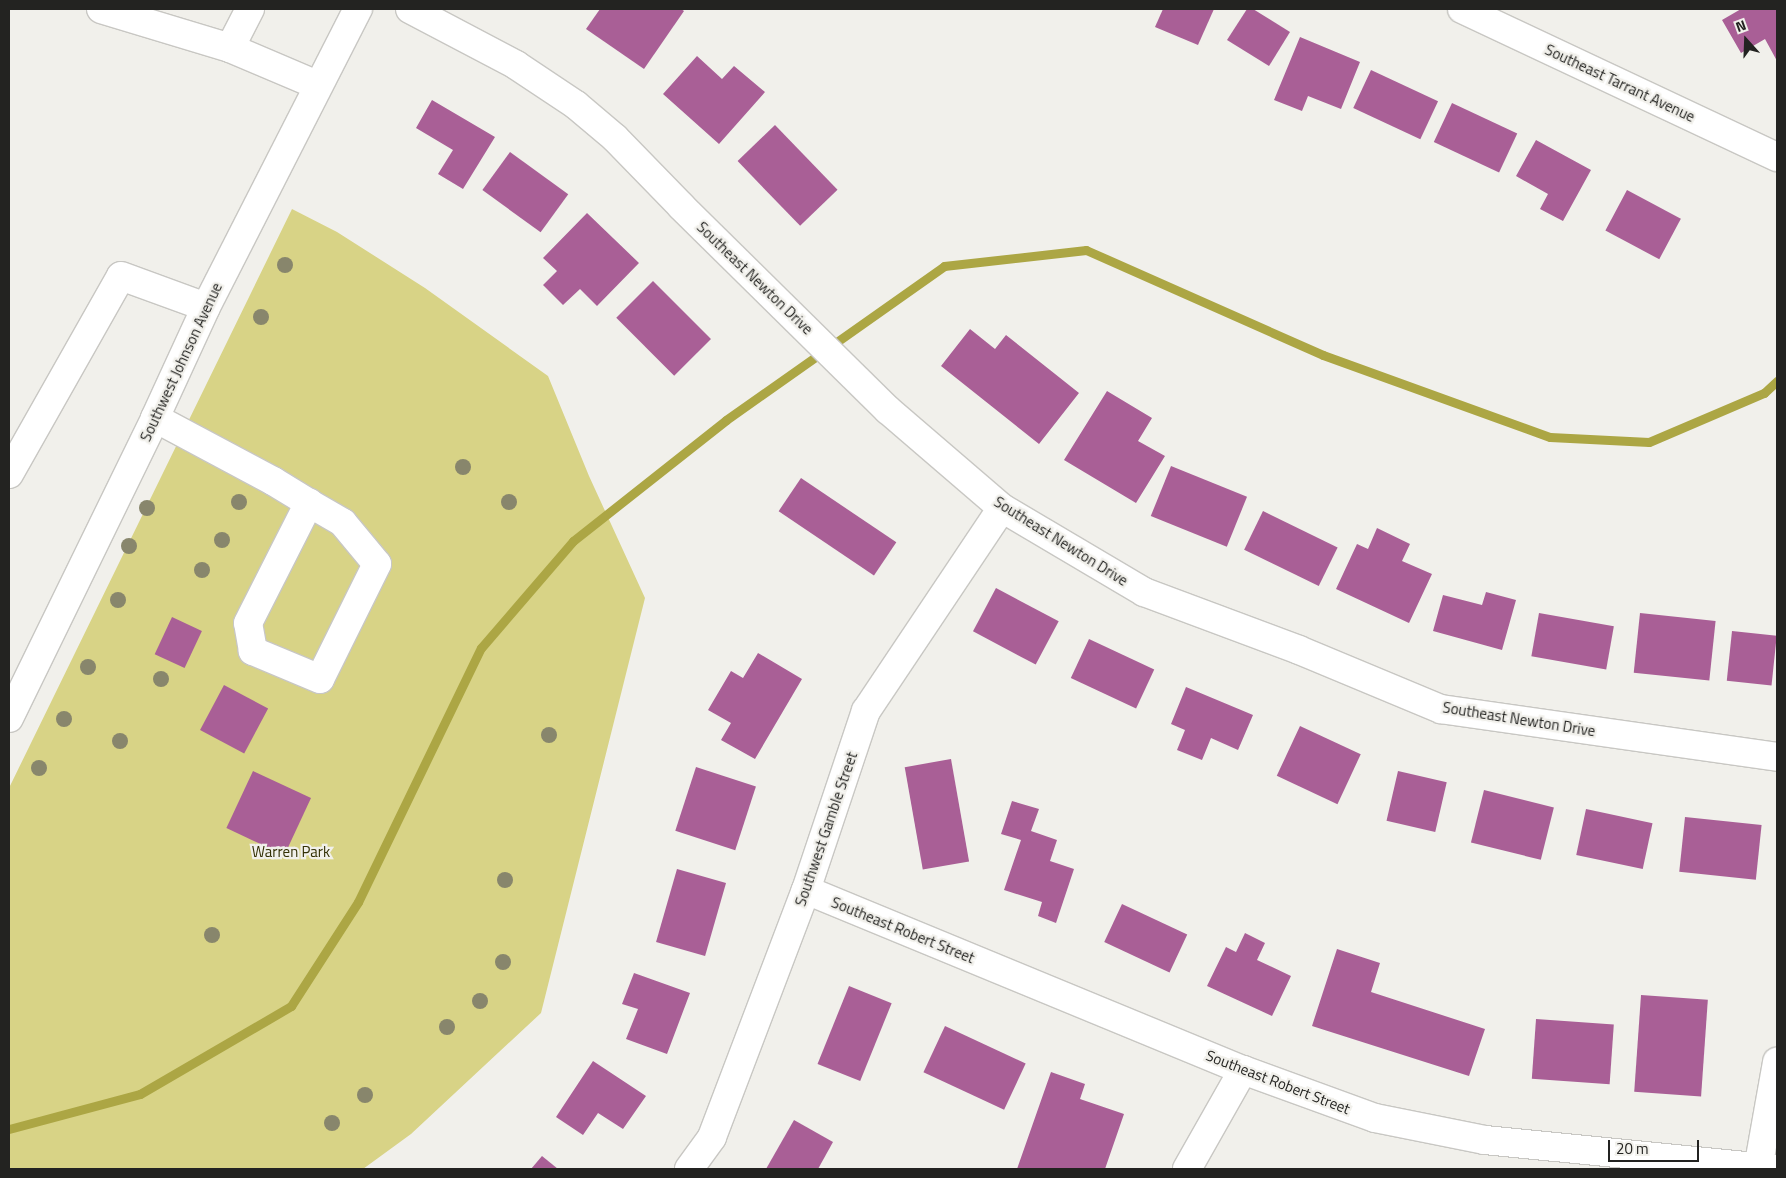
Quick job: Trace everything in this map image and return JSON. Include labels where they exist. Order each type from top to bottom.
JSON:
[{"type":"street","points":[[101,9],[230,48],[317,85]]},
{"type":"street","points":[[230,48],[250,9]]},
{"type":"street","name":"Southwest Johnson Avenue","points":[[9,718],[155,418],[206,307],[317,85],[358,9]]},
{"type":"street","name":"Southeast Newton Drive","points":[[410,9],[516,65],[576,105],[616,138],[682,207],[888,410],[1002,508],[1144,592],[1299,650],[1441,709],[1777,757]]},
{"type":"street","name":"Southeast Tarrant Avenue","points":[[1462,9],[1777,157]]},
{"type":"street","points":[[9,474],[121,276],[206,307]]},
{"type":"street","points":[[155,418],[309,503],[343,523],[377,564],[320,679],[253,650],[248,623],[309,503]]},
{"type":"street","name":"Southwest Gamble Street","points":[[689,1169],[712,1138],[806,890],[866,711],[1002,508]]},
{"type":"street","name":"Southeast Robert Street","points":[[806,890],[1243,1070],[1374,1118],[1485,1140],[1765,1169]]},
{"type":"street","points":[[1765,1169],[1777,1062]]},
{"type":"street","points":[[1187,1169],[1243,1070]]},
{"type":"green space","name":"Warren Park","points":[[292,209],[337,232],[425,288],[548,376],[589,476],[645,598],[541,1013],[411,1134],[363,1169],[9,1169],[9,788]]},
{"type":"building","points":[[600,9],[681,9],[684,11],[644,69],[586,29]]},
{"type":"building","points":[[1163,9],[1214,9],[1198,45],[1155,27]]},
{"type":"building","points":[[1247,9],[1253,9],[1290,32],[1269,66],[1227,40]]},
{"type":"building","points":[[1741,9],[1777,9],[1777,61],[1765,39],[1741,53],[1722,20]]},
{"type":"building","points":[[1300,37],[1360,62],[1341,109],[1308,96],[1302,111],[1274,100]]},
{"type":"building","points":[[697,56],[722,79],[734,66],[765,92],[719,144],[663,94]]},
{"type":"building","points":[[1371,70],[1438,101],[1420,139],[1353,108]]},
{"type":"building","points":[[432,100],[495,137],[463,189],[438,174],[453,150],[416,128]]},
{"type":"building","points":[[1452,103],[1517,133],[1499,172],[1434,142]]},
{"type":"building","points":[[775,125],[838,190],[800,226],[738,161]]},
{"type":"building","points":[[1536,140],[1591,170],[1563,221],[1540,209],[1548,194],[1516,176]]},
{"type":"building","points":[[510,152],[568,194],[541,232],[482,190]]},
{"type":"building","points":[[1627,190],[1681,219],[1659,259],[1605,231]]},
{"type":"building","points":[[587,213],[639,263],[597,306],[580,289],[563,305],[543,285],[557,271],[543,258]]},
{"type":"building","points":[[653,281],[711,339],[674,376],[616,318]]},
{"type":"building","points":[[970,329],[995,349],[1006,335],[1079,393],[1039,444],[941,366]]},
{"type":"building","points":[[1107,391],[1152,418],[1138,441],[1165,456],[1136,503],[1064,460]]},
{"type":"building","points":[[1171,466],[1247,497],[1227,547],[1151,516]]},
{"type":"building","points":[[801,478],[896,542],[874,575],[779,511]]},
{"type":"building","points":[[1263,511],[1338,547],[1319,586],[1244,550]]},
{"type":"building","points":[[1377,528],[1410,544],[1402,561],[1432,574],[1409,623],[1336,589],[1357,544],[1368,549]]},
{"type":"building","points":[[996,588],[1059,621],[1036,665],[973,631]]},
{"type":"building","points":[[1486,592],[1516,600],[1502,650],[1433,631],[1443,595],[1482,605]]},
{"type":"building","points":[[1539,613],[1614,626],[1606,670],[1531,656]]},
{"type":"building","points":[[1640,613],[1716,621],[1709,681],[1634,673]]},
{"type":"building","points":[[172,617],[202,631],[185,668],[155,654]]},
{"type":"building","points":[[1732,631],[1777,636],[1772,685],[1727,681]]},
{"type":"building","points":[[1089,639],[1154,669],[1136,708],[1071,678]]},
{"type":"building","points":[[758,653],[802,679],[755,759],[721,740],[731,723],[708,710],[731,671],[743,678]]},
{"type":"building","points":[[224,685],[268,708],[244,754],[200,730]]},
{"type":"building","points":[[1186,687],[1253,715],[1238,750],[1211,738],[1202,760],[1177,750],[1185,730],[1171,724]]},
{"type":"building","points":[[1300,726],[1361,754],[1337,804],[1277,776]]},
{"type":"building","points":[[951,759],[969,861],[923,870],[905,767]]},
{"type":"building","points":[[696,767],[756,786],[735,850],[675,831]]},
{"type":"building","points":[[253,771],[311,798],[284,855],[226,828]]},
{"type":"building","points":[[1398,771],[1447,782],[1435,832],[1387,821]]},
{"type":"building","points":[[1484,790],[1554,807],[1541,860],[1471,842]]},
{"type":"building","points":[[1012,801],[1039,809],[1031,831],[1057,840],[1050,861],[1074,869],[1056,923],[1038,916],[1042,902],[1004,890],[1021,840],[1001,834]]},
{"type":"building","points":[[1586,809],[1653,823],[1643,869],[1576,855]]},
{"type":"building","points":[[1685,817],[1762,825],[1756,880],[1679,872]]},
{"type":"building","points":[[677,869],[726,883],[705,956],[656,942]]},
{"type":"building","points":[[1122,904],[1187,934],[1170,972],[1104,942]]},
{"type":"building","points":[[1245,933],[1265,943],[1257,960],[1291,976],[1272,1016],[1207,986],[1226,947],[1236,952]]},
{"type":"building","points":[[1337,949],[1380,963],[1371,992],[1485,1029],[1469,1076],[1312,1026]]},
{"type":"building","points":[[634,973],[690,993],[667,1054],[626,1039],[638,1009],[622,1004]]},
{"type":"building","points":[[849,986],[892,1003],[860,1081],[818,1064]]},
{"type":"building","points":[[1641,995],[1708,1000],[1701,1096],[1634,1092]]},
{"type":"building","points":[[1536,1019],[1614,1024],[1610,1084],[1532,1079]]},
{"type":"building","points":[[945,1026],[1026,1064],[1004,1110],[923,1072]]},
{"type":"building","points":[[593,1061],[646,1096],[623,1129],[598,1113],[583,1135],[556,1117]]},
{"type":"building","points":[[1051,1072],[1085,1084],[1080,1099],[1124,1114],[1105,1169],[1017,1169]]},
{"type":"building","points":[[794,1120],[833,1142],[818,1169],[766,1169]]},
{"type":"building","points":[[542,1156],[558,1169],[531,1169]]},
{"type":"waterway","points":[[9,1129],[140,1094],[291,1006],[358,902],[481,648],[573,541],[726,420],[944,266],[1086,250],[1323,355],[1550,437],[1649,442],[1764,393],[1777,381]]}]
